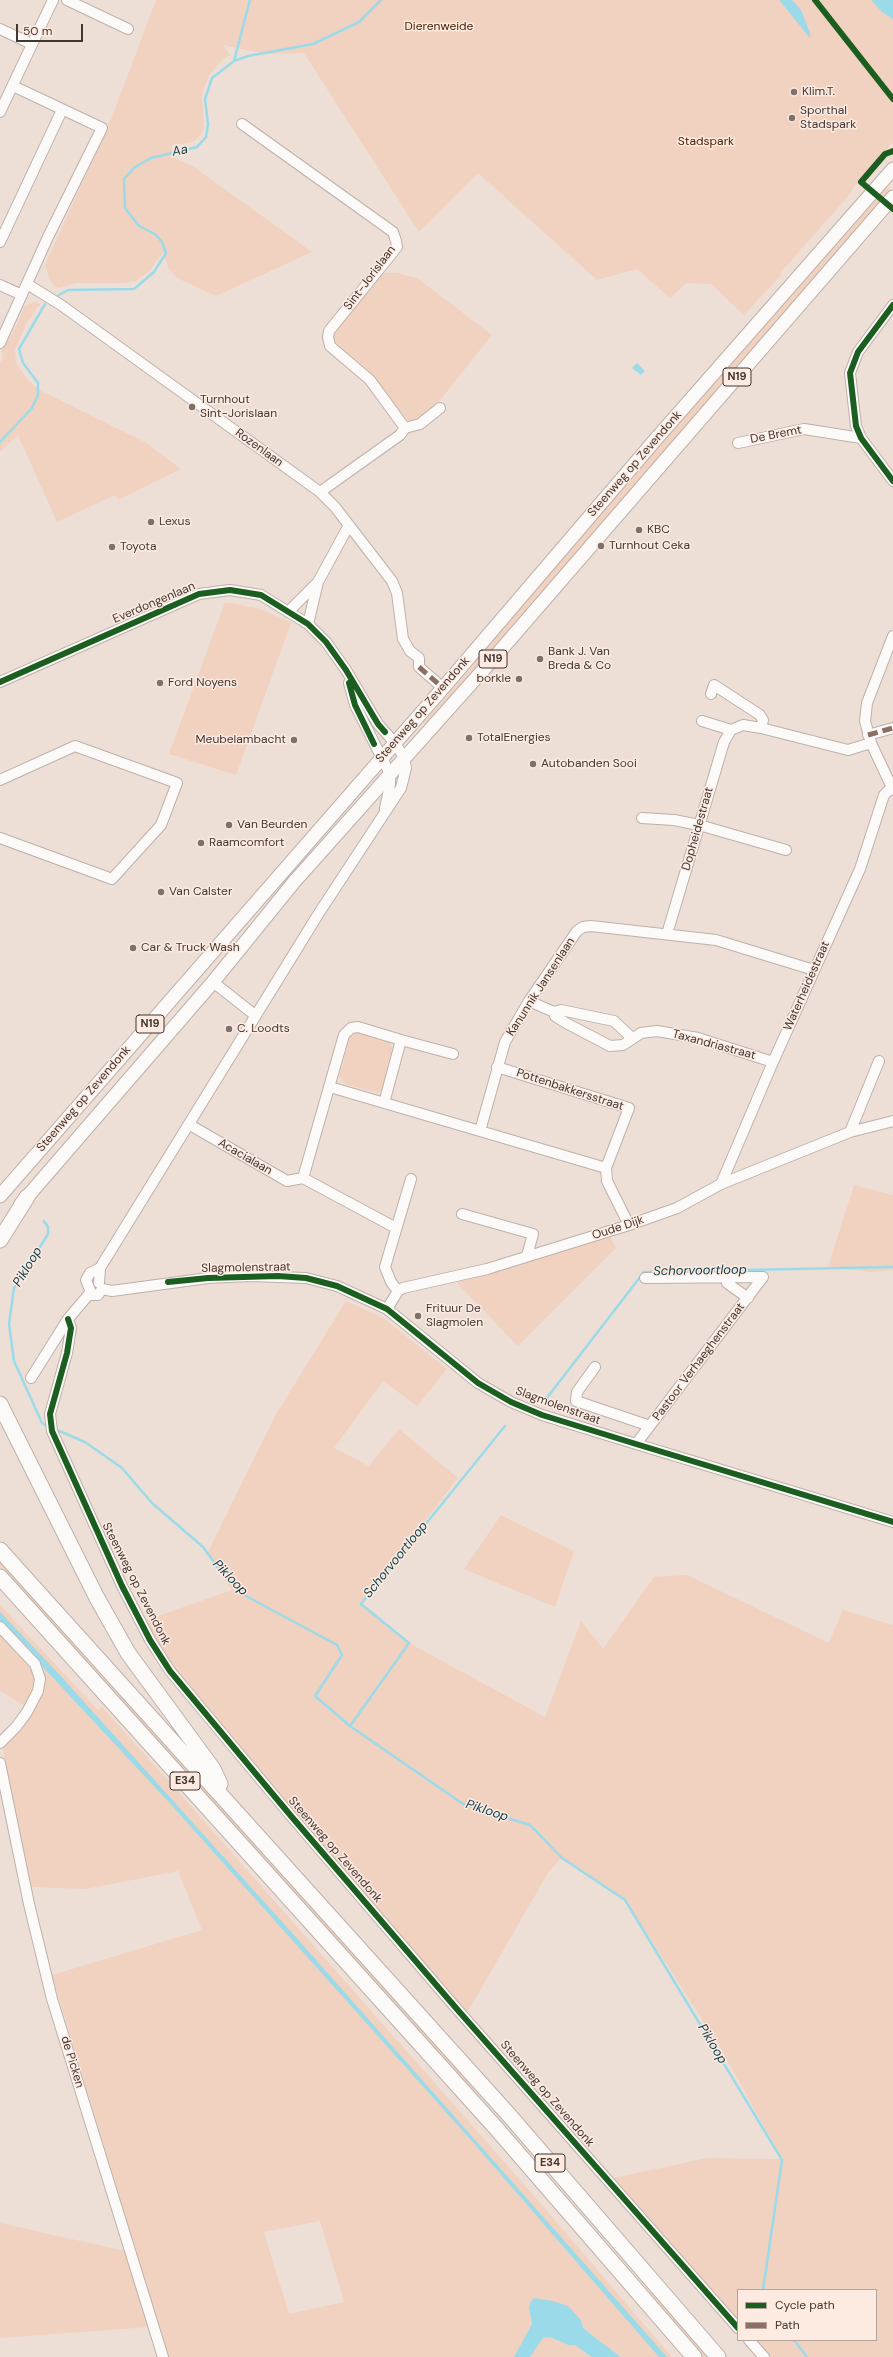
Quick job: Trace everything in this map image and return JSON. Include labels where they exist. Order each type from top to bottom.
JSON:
[{"type":"highway","points":[[0,1240],[27,1197]]},
{"type":"highway","points":[[0,1404],[97,1598],[128,1652],[213,1769],[224,1796]]},
{"type":"highway","name":"E34","points":[[0,1550],[224,1796],[504,2110],[718,2357]]},
{"type":"highway","name":"E34","points":[[0,1577],[496,2128],[694,2357]]},
{"type":"main road","name":"Steenweg op Zevendonk","points":[[0,1196],[394,742],[443,688],[651,445],[893,169]]},
{"type":"main road","name":"Steenweg op Zevendonk","points":[[0,1226],[27,1197],[213,982],[294,882],[404,757],[494,659],[893,198]]},
{"type":"street","points":[[0,112],[53,0]]},
{"type":"street","points":[[67,0],[128,29]]},
{"type":"street","points":[[0,29],[32,44]]},
{"type":"street","points":[[0,343],[102,128],[12,86]]},
{"type":"street","points":[[0,242],[62,110]]},
{"type":"street","name":"Sint-Jorislaan","points":[[242,124],[393,232],[397,247],[329,331],[328,337],[330,346],[370,380],[405,428]]},
{"type":"street","points":[[0,284],[22,296]]},
{"type":"street","name":"Rozenlaan","points":[[27,284],[61,306],[320,492],[349,525],[392,581],[397,593],[403,639],[410,651],[419,658],[419,667],[443,688]]},
{"type":"street","points":[[893,305],[858,352],[850,373],[856,426],[860,438],[893,480]]},
{"type":"street","points":[[320,492],[400,435],[405,428],[420,424],[440,408]]},
{"type":"street","name":"De Bremt","points":[[738,443],[804,429],[860,438]]},
{"type":"street","points":[[308,624],[318,582],[337,542],[349,525]]},
{"type":"street","points":[[288,612],[318,582]]},
{"type":"street","name":"Everdongenlaan","points":[[0,682],[199,594],[230,590],[260,595],[308,624],[326,642],[346,670],[378,724],[394,742],[404,757]]},
{"type":"street","points":[[892,789],[869,739],[865,721],[867,703],[893,636]]},
{"type":"street","name":"Everdongenlaan","points":[[346,670],[355,706],[390,774]]},
{"type":"street","points":[[711,694],[714,685],[760,715],[763,720],[761,728]]},
{"type":"street","points":[[702,721],[733,729],[743,725],[761,728],[848,750],[893,728]]},
{"type":"street","name":"Dopheidestraat","points":[[667,934],[724,742],[733,729]]},
{"type":"street","points":[[0,780],[75,746],[177,783],[161,825],[112,879],[0,838]]},
{"type":"street","name":"Steenweg op Zevendonk","points":[[31,1378],[68,1319],[89,1289],[86,1280],[90,1272],[100,1268],[190,1125],[190,1120],[401,788],[406,768],[404,757]]},
{"type":"street","name":"Steenweg op Zevendonk","points":[[384,813],[390,785],[390,774]]},
{"type":"street","name":"Waterheidestraat","points":[[721,1184],[772,1062],[860,869],[884,795],[892,789]]},
{"type":"street","points":[[642,818],[674,820],[699,825],[786,850]]},
{"type":"street","name":"Kanunnik Jansenlaan","points":[[480,1131],[505,1042],[528,1001],[577,931],[591,926],[667,934]]},
{"type":"street","points":[[667,934],[716,940],[741,946],[814,970]]},
{"type":"street","points":[[213,982],[256,1016]]},
{"type":"street","name":"Taxandriastraat","points":[[528,1001],[554,1012],[566,1023],[610,1046],[623,1045],[632,1038],[649,1031],[657,1031],[698,1038],[772,1062]]},
{"type":"street","name":"Taxandriastraat","points":[[554,1012],[561,1010],[614,1020],[632,1038]]},
{"type":"street","points":[[396,1228],[303,1178],[344,1035],[351,1028],[358,1027],[453,1054]]},
{"type":"street","points":[[384,1103],[401,1040]]},
{"type":"street","points":[[850,1132],[879,1061]]},
{"type":"street","name":"Pottenbakkersstraat","points":[[497,1067],[629,1108],[606,1168]]},
{"type":"street","points":[[330,1087],[606,1168],[607,1181],[629,1225]]},
{"type":"street","name":"Oude Dijk","points":[[398,1291],[487,1269],[629,1225],[677,1208],[721,1184],[850,1132],[893,1121]]},
{"type":"street","name":"Acacialaan","points":[[190,1125],[287,1181],[303,1178]]},
{"type":"street","points":[[387,1309],[398,1291],[391,1282],[385,1267],[410,1179]]},
{"type":"street","points":[[462,1214],[533,1234],[527,1256]]},
{"type":"street","points":[[89,1289],[93,1282],[101,1286],[100,1268]]},
{"type":"street","name":"Slagmolenstraat","points":[[101,1286],[112,1291],[208,1278],[278,1276],[306,1278],[337,1286],[387,1309],[478,1383],[511,1402],[542,1415],[893,1522]]},
{"type":"street","name":"Pastoor Verhaeghenstraat","points":[[636,1444],[763,1277],[645,1278]]},
{"type":"street","name":"Pastoor Verhaeghenstraat","points":[[727,1283],[748,1298]]},
{"type":"street","name":"Steenweg op Zevendonk","points":[[68,1319],[71,1328],[67,1353],[50,1414],[52,1431],[122,1586],[150,1640],[170,1671],[451,2002],[737,2327]]},
{"type":"street","name":"Pastoor Verhaeghenstraat","points":[[595,1367],[577,1392],[576,1400],[650,1426]]},
{"type":"street","points":[[0,1627],[35,1664],[40,1680],[38,1691],[27,1712],[16,1727],[0,1743]]},
{"type":"street","name":"de Picken","points":[[0,1763],[29,1904],[52,1999],[163,2357]]},
{"type":"street","points":[[750,2341],[764,2357]]},
{"type":"green space","name":"Stadspark","points":[[156,0],[893,0],[893,142],[859,180],[845,200],[781,272],[782,274],[744,315],[711,284],[686,283],[670,298],[637,269],[597,280],[478,173],[419,232],[304,53],[266,54],[223,45],[230,55],[223,59],[210,74],[202,93],[204,128],[201,135],[193,142],[172,145],[172,157],[191,165],[312,252],[216,296],[177,278],[169,269],[163,253],[149,271],[136,281],[123,283],[77,283],[59,288],[55,287],[50,281],[45,265],[112,117]]},
{"type":"green space","points":[[889,188],[891,192],[427,725],[424,722],[473,666],[481,649],[883,189]]},
{"type":"green space","points":[[383,273],[397,273],[417,278],[492,335],[441,399],[414,422],[409,421],[403,415],[366,368],[336,343],[334,338],[334,333]]},
{"type":"green space","points":[[35,302],[41,303],[26,324],[15,350],[16,363],[28,380],[41,391],[145,442],[181,469],[118,500],[115,495],[57,522],[18,435],[0,452],[0,363],[3,358],[1,350],[14,331],[25,306]]},
{"type":"green space","points":[[225,602],[261,609],[291,623],[236,775],[169,754]]},
{"type":"green space","points":[[358,1031],[390,1042],[393,1051],[384,1087],[378,1093],[345,1084],[339,1077],[350,1036]]},
{"type":"green space","points":[[854,1185],[893,1195],[893,1270],[870,1272],[828,1267]]},
{"type":"green space","points":[[610,1236],[616,1248],[518,1346],[457,1283]]},
{"type":"green space","points":[[346,1301],[382,1317],[447,1369],[417,1406],[383,1381],[334,1448],[369,1466],[399,1429],[458,1478],[361,1604],[409,1643],[545,1717],[581,1621],[603,1649],[654,1577],[687,1575],[829,1643],[843,1610],[893,1625],[893,2357],[770,2357],[757,2341],[877,2341],[877,2289],[737,2289],[737,2319],[614,2178],[707,2158],[782,2159],[718,2044],[625,1900],[561,1858],[548,1873],[467,2013],[392,1928],[183,1681],[159,1648],[144,1621],[232,1590],[207,1554],[275,1416]]},
{"type":"green space","points":[[501,1515],[574,1551],[555,1607],[464,1569]]},
{"type":"green space","points":[[0,1560],[475,2088],[472,2091],[0,1567]]},
{"type":"green space","points":[[0,1605],[98,1710],[102,1707],[529,2190],[672,2357],[621,2357],[589,2333],[582,2324],[529,2308],[532,2324],[514,2357],[168,2357],[52,1975],[202,1930],[178,1871],[86,1889],[30,1887],[3,1749],[35,1708],[45,1681],[45,1673],[42,1664],[0,1621]],"holes":[[[320,2221],[344,2302],[289,2314],[264,2232]]]},
{"type":"green space","points":[[0,1631],[30,1662],[36,1682],[27,1707],[0,1691]]},
{"type":"green space","points":[[0,2223],[125,2251],[149,2327],[0,2338]]},
{"type":"green space","points":[[649,2292],[654,2292],[710,2357],[703,2357]]},
{"type":"green space","points":[[550,2337],[568,2345],[575,2345],[592,2357],[530,2357],[543,2338]]},
{"type":"water","points":[[779,0],[792,0],[801,10],[810,33],[810,38]]},
{"type":"water","points":[[871,0],[893,0],[893,19],[882,12]]},
{"type":"water","points":[[637,363],[645,371],[641,375],[632,368]]},
{"type":"water","points":[[0,1612],[58,1673],[302,1944],[667,2357],[659,2357],[470,2139],[166,1799],[0,1621]]},
{"type":"water","points":[[534,2298],[553,2301],[568,2306],[581,2320],[583,2327],[589,2333],[621,2357],[592,2357],[575,2345],[568,2345],[550,2337],[543,2338],[530,2357],[514,2357],[532,2324],[529,2308],[530,2303]]},
{"type":"waterway","points":[[234,61],[250,0]]},
{"type":"waterway","name":"Aa","points":[[59,295],[68,290],[134,289],[154,272],[166,253],[162,242],[155,234],[139,226],[125,208],[124,179],[135,167],[151,158],[197,147],[206,137],[208,124],[205,99],[212,78],[234,61],[248,56],[313,44],[359,22],[381,0]]},
{"type":"waterway","points":[[0,442],[32,408],[38,395],[38,383],[23,363],[19,349],[45,304]]},
{"type":"waterway","name":"Pikloop","points":[[44,1221],[48,1227],[48,1234],[14,1288],[9,1324],[14,1361],[42,1423],[48,1427]]},
{"type":"waterway","name":"Schorvoortloop","points":[[546,1399],[644,1272],[893,1267]]},
{"type":"waterway","name":"Schorvoortloop","points":[[350,1726],[409,1643],[361,1604],[505,1426]]},
{"type":"waterway","name":"Pikloop","points":[[57,1430],[85,1442],[122,1468],[152,1503],[203,1547],[224,1576],[246,1596],[337,1645],[342,1655],[315,1696],[350,1726],[463,1804],[530,1825],[562,1858],[625,1900],[782,2160],[763,2289]]},
{"type":"waterway","name":"Pikloop","points":[[795,2341],[807,2357]]},
{"type":"marked path","points":[[419,667],[443,688]]},
{"type":"marked path","points":[[868,735],[893,728]]},
{"type":"cycle path","points":[[815,0],[893,99]]},
{"type":"cycle path","points":[[893,151],[885,154],[861,182],[893,209]]},
{"type":"cycle path","points":[[893,305],[858,352],[850,373],[856,426],[861,438],[893,481]]},
{"type":"cycle path","points":[[0,682],[199,594],[230,590],[261,595],[308,624],[326,642],[346,670],[378,724],[385,732]]},
{"type":"cycle path","points":[[349,683],[355,705],[374,744]]},
{"type":"cycle path","points":[[168,1282],[208,1278],[278,1276],[306,1278],[337,1286],[387,1309],[478,1383],[511,1402],[542,1415],[893,1522]]},
{"type":"cycle path","points":[[68,1319],[71,1328],[67,1353],[50,1414],[52,1431],[122,1586],[150,1640],[170,1671],[291,1816],[456,2008],[737,2327]]},
{"type":"place","name":"Klim.T.","points":[[794,92]]},
{"type":"place","name":"Sporthal Stadspark","points":[[792,118]]},
{"type":"place","name":"Turnhout Sint-Jorislaan","points":[[192,407]]},
{"type":"place","name":"Lexus","points":[[151,522]]},
{"type":"place","name":"KBC","points":[[639,530]]},
{"type":"place","name":"Turnhout Ceka","points":[[601,546]]},
{"type":"place","name":"Toyota","points":[[112,547]]},
{"type":"place","name":"Bank J. Van Breda & Co","points":[[540,659]]},
{"type":"place","name":"borkle","points":[[519,679]]},
{"type":"place","name":"Ford Noyens","points":[[160,683]]},
{"type":"place","name":"TotalEnergies","points":[[469,738]]},
{"type":"place","name":"Meubelambacht","points":[[294,740]]},
{"type":"place","name":"Autobanden Sooi","points":[[533,764]]},
{"type":"place","name":"Van Beurden","points":[[229,825]]},
{"type":"place","name":"Raamcomfort","points":[[201,843]]},
{"type":"place","name":"Van Calster","points":[[161,892]]},
{"type":"place","name":"Car & Truck Wash","points":[[133,948]]},
{"type":"place","name":"C. Loodts","points":[[229,1029]]},
{"type":"place","name":"Frituur De Slagmolen","points":[[418,1316]]},
{"type":"park label","name":"Dierenweide","points":[[439,27]]}]
